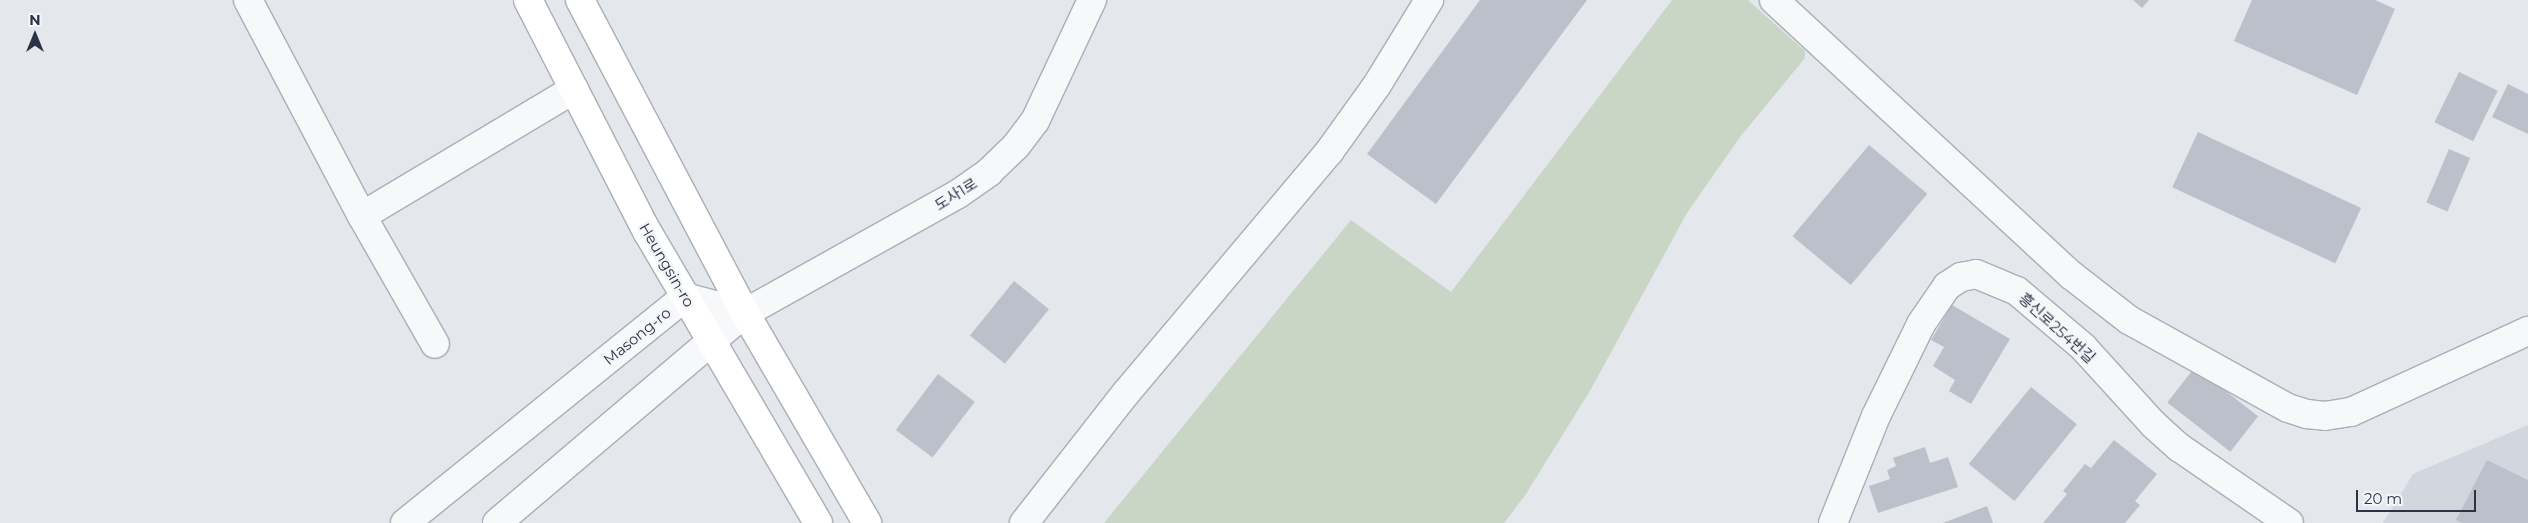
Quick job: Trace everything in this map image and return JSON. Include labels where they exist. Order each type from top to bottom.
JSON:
[{"type":"main road","name":"Heungsin-ro","points":[[528,0],[685,297],[818,523]]},
{"type":"main road","points":[[580,0],[745,313],[867,523]]},
{"type":"street","points":[[248,0],[362,216],[435,344]]},
{"type":"street","name":"도사1로","points":[[745,313],[958,194],[989,172],[1016,146],[1035,121],[1092,0]]},
{"type":"street","points":[[1024,523],[1126,393],[1329,152],[1377,85],[1429,0]]},
{"type":"street","points":[[1774,0],[2078,280],[2128,320],[2288,408],[2307,414],[2325,416],[2351,412],[2528,331]]},
{"type":"street","points":[[362,216],[574,89]]},
{"type":"street","name":"흥신로254번길","points":[[1833,523],[1876,416],[1921,324],[1947,286],[1961,277],[1976,274],[2017,291],[2083,348],[2153,424],[2180,448],[2289,523]]},
{"type":"street","name":"Masong-ro","points":[[404,523],[685,297],[745,313]]},
{"type":"street","points":[[497,523],[745,313]]},
{"type":"shaded area","points":[[2528,425],[2528,523],[2383,523],[2413,474]]},
{"type":"green space","points":[[1672,0],[1748,0],[1805,51],[1805,58],[1740,137],[1687,213],[1591,389],[1526,494],[1504,523],[1104,523],[1351,220],[1451,292]]},
{"type":"building","points":[[1480,0],[1587,0],[1436,204],[1367,154]]},
{"type":"building","points":[[2133,0],[2149,0],[2142,8]]},
{"type":"building","points":[[2252,0],[2375,0],[2395,9],[2357,95],[2234,41]]},
{"type":"building","points":[[2459,72],[2498,91],[2473,141],[2434,122]]},
{"type":"building","points":[[2508,84],[2528,94],[2528,134],[2492,117]]},
{"type":"building","points":[[2198,132],[2361,208],[2335,263],[2172,187]]},
{"type":"building","points":[[1869,145],[1927,194],[1851,285],[1793,236]]},
{"type":"building","points":[[2449,149],[2470,158],[2448,211],[2426,202]]},
{"type":"building","points":[[1014,281],[1049,309],[1005,364],[970,335]]},
{"type":"building","points":[[1952,305],[2010,339],[1971,404],[1949,391],[1955,380],[1933,366],[1944,347],[1931,340]]},
{"type":"building","points":[[2195,367],[2258,416],[2230,452],[2167,402]]},
{"type":"building","points":[[938,374],[975,402],[933,458],[896,430]]},
{"type":"building","points":[[2031,387],[2077,424],[2015,501],[1969,464]]},
{"type":"building","points":[[2114,440],[2157,474],[2135,501],[2140,505],[2125,523],[2043,523],[2067,494],[2063,491],[2085,464],[2091,468]]},
{"type":"building","points":[[1925,447],[1930,463],[1948,457],[1958,487],[1878,513],[1869,486],[1890,479],[1887,470],[1896,466],[1893,458]]},
{"type":"building","points":[[2487,460],[2528,480],[2528,523],[2462,523],[2456,520]]},
{"type":"building","points":[[1987,506],[1993,523],[1943,523]]}]
